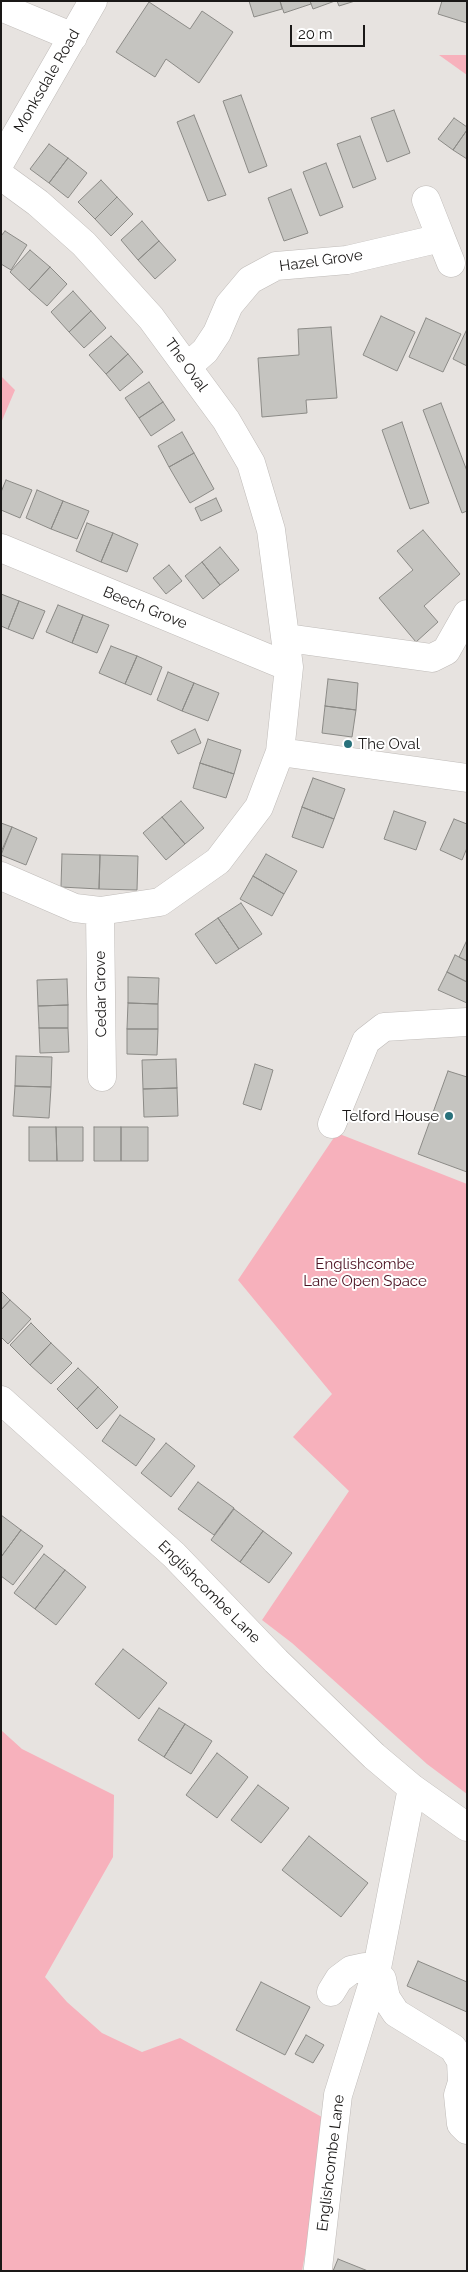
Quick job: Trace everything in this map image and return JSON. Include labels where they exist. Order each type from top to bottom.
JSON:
[{"type":"street","name":"Monksdale Road","points":[[1,162],[93,1]]},
{"type":"street","points":[[1,7],[73,37]]},
{"type":"street","name":"The Oval","points":[[1,176],[38,203],[84,244],[151,318],[226,420],[251,463],[271,530],[287,638],[289,667],[280,752],[259,808],[218,861],[160,902],[100,912],[75,908],[1,876]]},
{"type":"street","points":[[426,200],[451,263]]},
{"type":"street","name":"Hazel Grove","points":[[188,366],[205,351],[217,333],[229,305],[250,280],[276,266],[347,260],[441,238]]},
{"type":"street","name":"Beech Grove","points":[[1,548],[289,667]]},
{"type":"street","points":[[287,638],[432,658],[446,651],[467,614]]},
{"type":"street","points":[[280,752],[467,778]]},
{"type":"street","name":"Cedar Grove","points":[[100,912],[102,1077]]},
{"type":"street","points":[[332,1124],[366,1041],[384,1027],[467,1022]]},
{"type":"street","name":"Englishcombe Lane","points":[[1,1400],[174,1555],[283,1668],[374,1756],[412,1788],[467,1827]]},
{"type":"street","name":"Englishcombe Lane","points":[[318,2268],[338,2095],[376,1973],[412,1788]]},
{"type":"street","points":[[331,1992],[338,1979],[351,1970],[365,1967],[382,1979],[386,1998],[396,2014],[453,2048],[461,2061],[462,2082],[458,2095],[461,2124],[467,2130]]},
{"type":"green space","points":[[439,55],[467,55],[467,75]]},
{"type":"green space","points":[[1,376],[15,390],[1,423]]},
{"type":"green space","name":"Englishcombe Lane Open Space","points":[[337,1133],[467,1184],[467,1794],[427,1764],[292,1643],[262,1620],[349,1491],[293,1437],[332,1394],[238,1280]]},
{"type":"green space","points":[[1,1730],[22,1749],[114,1795],[113,1857],[45,1977],[67,2002],[102,2033],[142,2052],[180,2038],[329,2121],[302,2271],[1,2271]]},
{"type":"building","points":[[249,1],[280,1],[282,9],[254,17]]},
{"type":"building","points":[[280,1],[310,1],[311,4],[284,13]]},
{"type":"building","points":[[310,1],[335,1],[313,9]]},
{"type":"building","points":[[337,1],[355,1],[339,6]]},
{"type":"building","points":[[442,1],[467,1],[467,23],[438,14]]},
{"type":"building","points":[[149,2],[190,29],[202,11],[233,32],[199,83],[166,59],[155,77],[116,52]]},
{"type":"building","points":[[241,95],[267,166],[249,173],[223,101]]},
{"type":"building","points":[[394,110],[410,153],[387,162],[371,118]]},
{"type":"building","points":[[194,115],[226,195],[208,201],[177,122]]},
{"type":"building","points":[[454,118],[467,127],[467,130],[453,150],[438,139]]},
{"type":"building","points":[[467,130],[467,159],[453,150]]},
{"type":"building","points":[[360,136],[376,179],[353,188],[337,144]]},
{"type":"building","points":[[49,144],[68,158],[49,183],[30,169]]},
{"type":"building","points":[[68,158],[87,173],[68,198],[49,183]]},
{"type":"building","points":[[326,163],[343,207],[320,216],[303,172]]},
{"type":"building","points":[[101,180],[117,197],[95,219],[78,202]]},
{"type":"building","points":[[291,189],[308,233],[284,241],[268,198]]},
{"type":"building","points":[[117,197],[133,214],[111,236],[95,219]]},
{"type":"building","points":[[142,221],[159,241],[138,260],[121,240]]},
{"type":"building","points":[[5,231],[27,245],[11,270],[1,264],[1,236]]},
{"type":"building","points":[[159,241],[176,260],[155,279],[138,260]]},
{"type":"building","points":[[30,250],[50,267],[29,290],[10,272]]},
{"type":"building","points":[[50,267],[67,284],[47,306],[29,290]]},
{"type":"building","points":[[73,291],[91,311],[69,332],[51,312]]},
{"type":"building","points":[[91,311],[106,328],[84,348],[69,332]]},
{"type":"building","points":[[381,316],[415,332],[397,371],[363,355]]},
{"type":"building","points":[[426,318],[461,334],[443,372],[409,357]]},
{"type":"building","points":[[331,327],[337,398],[306,400],[307,413],[262,417],[258,358],[299,355],[298,329]]},
{"type":"building","points":[[467,329],[467,366],[453,359]]},
{"type":"building","points":[[111,336],[128,354],[106,374],[89,355]]},
{"type":"building","points":[[128,354],[143,372],[120,391],[106,374]]},
{"type":"building","points":[[149,382],[163,402],[139,418],[125,398]]},
{"type":"building","points":[[163,402],[175,420],[151,436],[139,418]]},
{"type":"building","points":[[441,403],[467,471],[467,511],[462,513],[423,410]]},
{"type":"building","points":[[402,422],[429,503],[410,509],[382,430]]},
{"type":"building","points":[[182,432],[194,453],[169,467],[158,446]]},
{"type":"building","points":[[194,453],[214,489],[190,503],[169,467]]},
{"type":"building","points":[[6,480],[32,490],[20,518],[1,510],[1,492]]},
{"type":"building","points":[[37,490],[63,501],[51,529],[26,518]]},
{"type":"building","points":[[216,498],[222,511],[201,521],[195,508]]},
{"type":"building","points":[[63,501],[89,511],[77,539],[51,529]]},
{"type":"building","points":[[87,523],[113,533],[101,562],[76,551]]},
{"type":"building","points":[[423,530],[460,574],[424,606],[438,622],[416,642],[379,598],[413,570],[397,551]]},
{"type":"building","points":[[113,533],[138,544],[127,572],[101,562]]},
{"type":"building","points":[[220,547],[239,570],[220,585],[202,562]]},
{"type":"building","points":[[202,562],[220,585],[203,599],[185,576]]},
{"type":"building","points":[[169,565],[182,581],[166,594],[153,578]]},
{"type":"building","points":[[1,594],[19,601],[8,629],[1,626]]},
{"type":"building","points":[[19,601],[45,611],[33,639],[8,629]]},
{"type":"building","points":[[58,605],[83,615],[72,643],[46,632]]},
{"type":"building","points":[[83,615],[109,625],[97,653],[72,643]]},
{"type":"building","points":[[111,646],[137,656],[125,684],[99,673]]},
{"type":"building","points":[[137,656],[162,667],[151,695],[125,684]]},
{"type":"building","points":[[168,672],[194,683],[182,711],[157,700]]},
{"type":"building","points":[[328,679],[358,683],[356,710],[325,706]]},
{"type":"building","points":[[194,683],[219,693],[208,721],[182,711]]},
{"type":"building","points":[[325,706],[356,710],[352,737],[322,733]]},
{"type":"building","points":[[195,729],[201,743],[178,754],[171,741]]},
{"type":"building","points":[[208,739],[241,750],[234,774],[200,763]]},
{"type":"building","points":[[200,763],[234,774],[226,798],[193,788]]},
{"type":"building","points":[[313,778],[345,789],[334,819],[302,807]]},
{"type":"building","points":[[181,801],[204,828],[185,844],[162,817]]},
{"type":"building","points":[[302,807],[334,819],[323,848],[292,837]]},
{"type":"building","points":[[394,811],[426,822],[416,850],[384,839]]},
{"type":"building","points":[[162,817],[185,844],[166,860],[143,833]]},
{"type":"building","points":[[454,819],[467,824],[467,848],[462,860],[440,850]]},
{"type":"building","points":[[1,823],[12,827],[1,852]]},
{"type":"building","points":[[12,827],[37,838],[26,865],[1,855]]},
{"type":"building","points":[[62,854],[100,855],[99,889],[61,887]]},
{"type":"building","points":[[266,854],[297,871],[284,894],[253,876]]},
{"type":"building","points":[[100,855],[138,856],[137,890],[99,889]]},
{"type":"building","points":[[253,876],[284,894],[272,916],[240,899]]},
{"type":"building","points":[[241,903],[262,934],[239,949],[218,918]]},
{"type":"building","points":[[218,918],[239,949],[216,964],[195,934]]},
{"type":"building","points":[[467,940],[467,961],[459,957]]},
{"type":"building","points":[[455,955],[467,961],[467,982],[447,972]]},
{"type":"building","points":[[447,972],[467,982],[467,1003],[438,990]]},
{"type":"building","points":[[128,977],[159,978],[158,1004],[128,1003]]},
{"type":"building","points":[[67,979],[68,1005],[38,1006],[37,980]]},
{"type":"building","points":[[128,1003],[158,1004],[158,1029],[127,1029]]},
{"type":"building","points":[[68,1005],[68,1028],[39,1028],[38,1006]]},
{"type":"building","points":[[39,1028],[68,1028],[69,1052],[40,1053]]},
{"type":"building","points":[[127,1029],[158,1029],[157,1055],[127,1054]]},
{"type":"building","points":[[16,1056],[52,1057],[51,1087],[15,1086]]},
{"type":"building","points":[[176,1059],[177,1088],[143,1089],[142,1060]]},
{"type":"building","points":[[255,1064],[273,1070],[261,1110],[243,1104]]},
{"type":"building","name":"Telford House","points":[[448,1071],[467,1077],[467,1172],[418,1154]]},
{"type":"building","points":[[15,1086],[51,1087],[49,1118],[13,1116]]},
{"type":"building","points":[[177,1088],[178,1116],[144,1117],[143,1089]]},
{"type":"building","points":[[29,1127],[56,1127],[57,1161],[29,1161]]},
{"type":"building","points":[[56,1127],[83,1127],[83,1161],[57,1161]]},
{"type":"building","points":[[94,1127],[121,1127],[121,1161],[94,1161]]},
{"type":"building","points":[[121,1127],[148,1127],[148,1161],[121,1161]]},
{"type":"building","points":[[1,1291],[10,1300],[1,1310]]},
{"type":"building","points":[[10,1300],[31,1319],[8,1344],[1,1337],[1,1310]]},
{"type":"building","points":[[31,1323],[51,1343],[30,1365],[10,1345]]},
{"type":"building","points":[[51,1343],[72,1363],[51,1384],[30,1365]]},
{"type":"building","points":[[78,1368],[98,1387],[77,1409],[57,1389]]},
{"type":"building","points":[[98,1387],[118,1407],[97,1429],[77,1409]]},
{"type":"building","points":[[120,1415],[155,1439],[136,1466],[102,1441]]},
{"type":"building","points":[[166,1443],[195,1466],[171,1497],[141,1473]]},
{"type":"building","points":[[198,1482],[234,1508],[214,1535],[178,1509]]},
{"type":"building","points":[[234,1509],[263,1531],[240,1562],[211,1540]]},
{"type":"building","points":[[1,1515],[21,1530],[1,1557]]},
{"type":"building","points":[[21,1530],[43,1546],[13,1585],[1,1576],[1,1557]]},
{"type":"building","points":[[263,1531],[292,1553],[269,1583],[240,1562]]},
{"type":"building","points":[[44,1554],[65,1570],[35,1609],[14,1593]]},
{"type":"building","points":[[65,1570],[86,1587],[56,1625],[35,1609]]},
{"type":"building","points":[[123,1649],[167,1683],[139,1719],[95,1684]]},
{"type":"building","points":[[159,1708],[185,1724],[164,1757],[138,1740]]},
{"type":"building","points":[[185,1724],[212,1741],[191,1774],[164,1757]]},
{"type":"building","points":[[217,1753],[248,1777],[217,1818],[186,1795]]},
{"type":"building","points":[[258,1785],[289,1808],[261,1843],[231,1820]]},
{"type":"building","points":[[309,1836],[368,1883],[341,1917],[282,1870]]},
{"type":"building","points":[[418,1961],[467,1982],[467,2012],[407,1986]]},
{"type":"building","points":[[261,1982],[310,2007],[285,2055],[236,2030]]},
{"type":"building","points":[[306,2035],[324,2045],[313,2063],[295,2054]]},
{"type":"building","points":[[338,2259],[368,2271],[333,2271]]},
{"type":"place","name":"The Oval","points":[[348,744]]},
{"type":"place","name":"Telford House","points":[[449,1116]]}]
